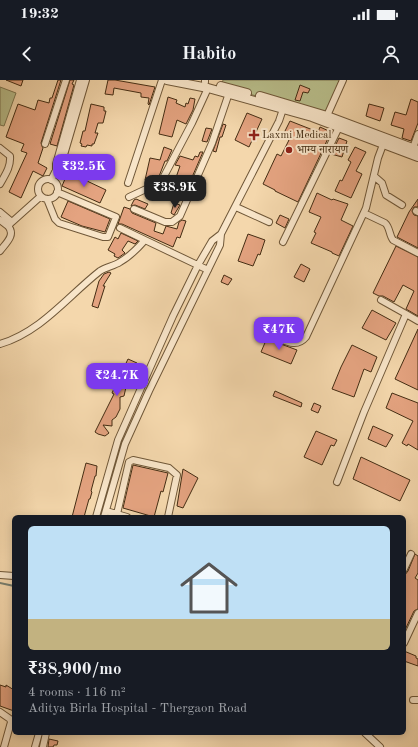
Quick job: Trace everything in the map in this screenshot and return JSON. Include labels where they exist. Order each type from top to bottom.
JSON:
[{"type":"street","points":[[45,144],[66,80]]},
{"type":"street","points":[[128,184],[162,80]]},
{"type":"street","points":[[167,80],[204,82],[326,119],[384,141],[418,157]]},
{"type":"street","points":[[326,119],[343,80]]},
{"type":"street","points":[[51,180],[58,167],[56,164],[84,82]]},
{"type":"street","points":[[204,82],[229,93],[284,107]]},
{"type":"street","points":[[129,197],[161,182],[192,124],[204,82]]},
{"type":"street","points":[[134,209],[165,222],[172,222],[180,216],[212,142],[229,93]]},
{"type":"street","points":[[97,515],[118,440],[173,316],[198,265],[212,241],[221,234],[236,208],[279,121],[284,107]]},
{"type":"street","points":[[283,242],[340,124]]},
{"type":"street","points":[[384,141],[415,149],[418,134]]},
{"type":"street","points":[[271,336],[293,344],[298,344],[306,336],[364,214],[379,153],[384,141]]},
{"type":"street","points":[[0,148],[10,156],[10,160],[8,171],[0,184]]},
{"type":"street","points":[[374,176],[382,183],[386,195],[402,205]]},
{"type":"street","points":[[10,224],[44,198],[53,197],[57,192],[57,186],[51,180],[44,180],[39,184],[38,191],[44,198],[55,219],[59,223],[103,237],[108,237],[116,217],[57,192]]},
{"type":"street","points":[[236,208],[269,222]]},
{"type":"street","points":[[0,212],[10,224],[12,234],[8,242],[0,250]]},
{"type":"street","points":[[364,214],[385,223],[387,225],[390,237],[393,240],[418,253]]},
{"type":"street","points":[[0,220],[10,224]]},
{"type":"street","points":[[120,228],[208,270]]},
{"type":"street","points":[[121,515],[105,514],[125,444],[147,395],[220,245],[221,234]]},
{"type":"street","points":[[0,344],[9,341],[46,318],[101,270],[120,262],[136,250],[145,240]]},
{"type":"street","points":[[381,300],[418,321]]},
{"type":"street","points":[[337,482],[406,314]]},
{"type":"street","points":[[117,514],[129,462],[133,460],[169,468],[177,474],[168,515]]},
{"type":"street","points":[[406,565],[411,554]]},
{"type":"street","points":[[0,575],[12,576]]},
{"type":"street","points":[[406,637],[418,613]]},
{"type":"street","points":[[0,712],[10,719],[11,722],[4,747]]},
{"type":"street","points":[[35,747],[38,735]]},
{"type":"street","points":[[43,747],[46,735]]},
{"type":"street","points":[[367,735],[380,747]]},
{"type":"green space","points":[[223,80],[340,80],[327,116],[221,86]]},
{"type":"green space","points":[[0,87],[16,93],[4,126],[0,125]]},
{"type":"building","points":[[6,80],[23,80],[21,86]]},
{"type":"building","points":[[58,80],[61,80],[41,143],[43,148],[38,163],[47,168],[43,176],[33,171],[21,198],[9,192],[27,153],[21,151],[24,144],[6,137],[18,104],[35,110],[38,100],[49,103]]},
{"type":"building","points":[[70,80],[74,80],[72,84],[74,85],[57,146],[50,144]]},
{"type":"building","points":[[108,80],[155,87],[149,105],[149,98],[141,97],[141,93],[114,88],[113,95],[105,94]]},
{"type":"building","points":[[300,85],[310,89],[308,93],[303,92],[300,101],[295,100]]},
{"type":"building","points":[[168,97],[177,100],[176,103],[185,107],[190,98],[195,99],[193,110],[186,124],[177,120],[172,137],[159,134]]},
{"type":"building","points":[[411,99],[418,102],[418,123],[411,141],[402,138],[404,129],[391,125],[395,112],[406,115]]},
{"type":"building","points":[[91,104],[104,107],[104,111],[106,111],[103,123],[98,123],[95,133],[98,133],[94,144],[92,144],[92,146],[87,145],[86,147],[81,146],[82,144],[80,143],[83,131],[85,131]]},
{"type":"building","points":[[369,104],[384,108],[380,121],[366,116]]},
{"type":"building","points":[[247,113],[262,119],[249,147],[235,140]]},
{"type":"building","points":[[290,121],[318,132],[320,127],[331,132],[298,202],[263,184],[277,154],[281,156],[289,140],[282,137]]},
{"type":"building","points":[[223,124],[226,125],[222,137],[220,137],[216,152],[213,151]]},
{"type":"building","points":[[206,128],[212,129],[207,142],[202,141]]},
{"type":"building","points":[[339,138],[347,141],[342,157],[331,154]]},
{"type":"building","points":[[164,147],[172,150],[167,161],[165,161],[158,179],[150,176],[149,181],[145,180],[150,158],[160,160]]},
{"type":"building","points":[[355,147],[366,152],[356,171],[362,174],[351,198],[335,191],[340,180],[342,181],[351,162],[348,160]]},
{"type":"building","points":[[200,152],[203,152],[186,191],[178,188],[174,200],[166,197],[169,188],[172,189],[180,166],[175,165],[180,156],[193,160],[195,156],[198,157]]},
{"type":"building","points":[[68,172],[106,190],[100,203],[62,186]]},
{"type":"building","points":[[317,193],[332,200],[333,199],[348,204],[341,220],[353,226],[339,256],[311,243],[321,217],[309,212]]},
{"type":"building","points":[[136,199],[148,204],[145,209],[135,205],[131,206]]},
{"type":"building","points":[[418,199],[418,207],[414,207],[412,211],[414,215],[418,216],[418,248],[397,237],[409,212]]},
{"type":"building","points":[[68,201],[110,219],[105,232],[82,226],[61,217]]},
{"type":"building","points":[[174,203],[180,205],[174,215],[171,213]]},
{"type":"building","points":[[124,207],[130,209],[132,213],[156,223],[154,231],[163,234],[166,226],[177,229],[179,222],[182,220],[186,221],[180,238],[177,237],[173,247],[122,224],[118,224]]},
{"type":"building","points":[[280,215],[289,219],[285,228],[276,223]]},
{"type":"building","points":[[121,233],[138,241],[135,244],[128,241],[122,250],[125,253],[118,258],[114,256],[115,254],[108,250],[115,237],[118,239]]},
{"type":"building","points":[[248,234],[265,240],[260,255],[258,254],[253,266],[238,261]]},
{"type":"building","points":[[396,246],[418,257],[418,316],[406,309],[414,291],[403,285],[394,302],[373,293]]},
{"type":"building","points":[[301,264],[310,269],[304,282],[294,277]]},
{"type":"building","points":[[109,272],[111,273],[103,286],[105,286],[98,308],[92,306],[99,281],[104,274]]},
{"type":"building","points":[[224,275],[232,279],[228,285],[221,282]]},
{"type":"building","points":[[372,310],[396,323],[386,340],[362,328]]},
{"type":"building","points":[[418,329],[418,390],[395,379]]},
{"type":"building","points":[[267,338],[297,350],[291,364],[261,352]]},
{"type":"building","points":[[352,345],[377,357],[371,372],[364,369],[354,397],[332,389]]},
{"type":"building","points":[[128,359],[137,363],[135,373],[129,381],[129,385],[126,387],[124,396],[120,397],[120,409],[116,417],[112,420],[112,426],[103,425],[109,433],[105,436],[98,434],[95,432],[114,394],[112,393]]},
{"type":"building","points":[[275,391],[302,403],[301,407],[273,396]]},
{"type":"building","points":[[392,393],[418,403],[418,450],[408,444],[407,446],[402,443],[413,421],[386,408]]},
{"type":"building","points":[[314,403],[321,406],[318,413],[311,410]]},
{"type":"building","points":[[373,426],[393,435],[386,447],[368,439]]},
{"type":"building","points":[[316,431],[337,440],[334,446],[331,445],[322,465],[304,457]]},
{"type":"building","points":[[361,457],[410,480],[400,501],[353,479]]},
{"type":"building","points":[[86,463],[97,466],[92,492],[85,515],[73,515]]},
{"type":"building","points":[[133,465],[168,473],[155,515],[147,515],[123,508]]},
{"type":"building","points":[[183,469],[198,478],[183,508],[177,506]]},
{"type":"building","points":[[415,554],[418,556],[418,573],[415,578],[418,580],[418,609],[414,611],[406,628],[406,574]]},
{"type":"building","points":[[406,652],[416,656],[418,659],[418,666],[406,662]]},
{"type":"building","points":[[0,685],[6,687],[6,685],[12,689],[12,710],[0,706]]},
{"type":"building","points":[[49,739],[58,741],[57,745],[48,747]]},
{"type":"waterway","points":[[0,583],[12,586]]},
{"type":"place","name":"Laxmi Medical","points":[[254,135]]},
{"type":"place","name":"भाग्य नारायण","points":[[289,150]]}]
